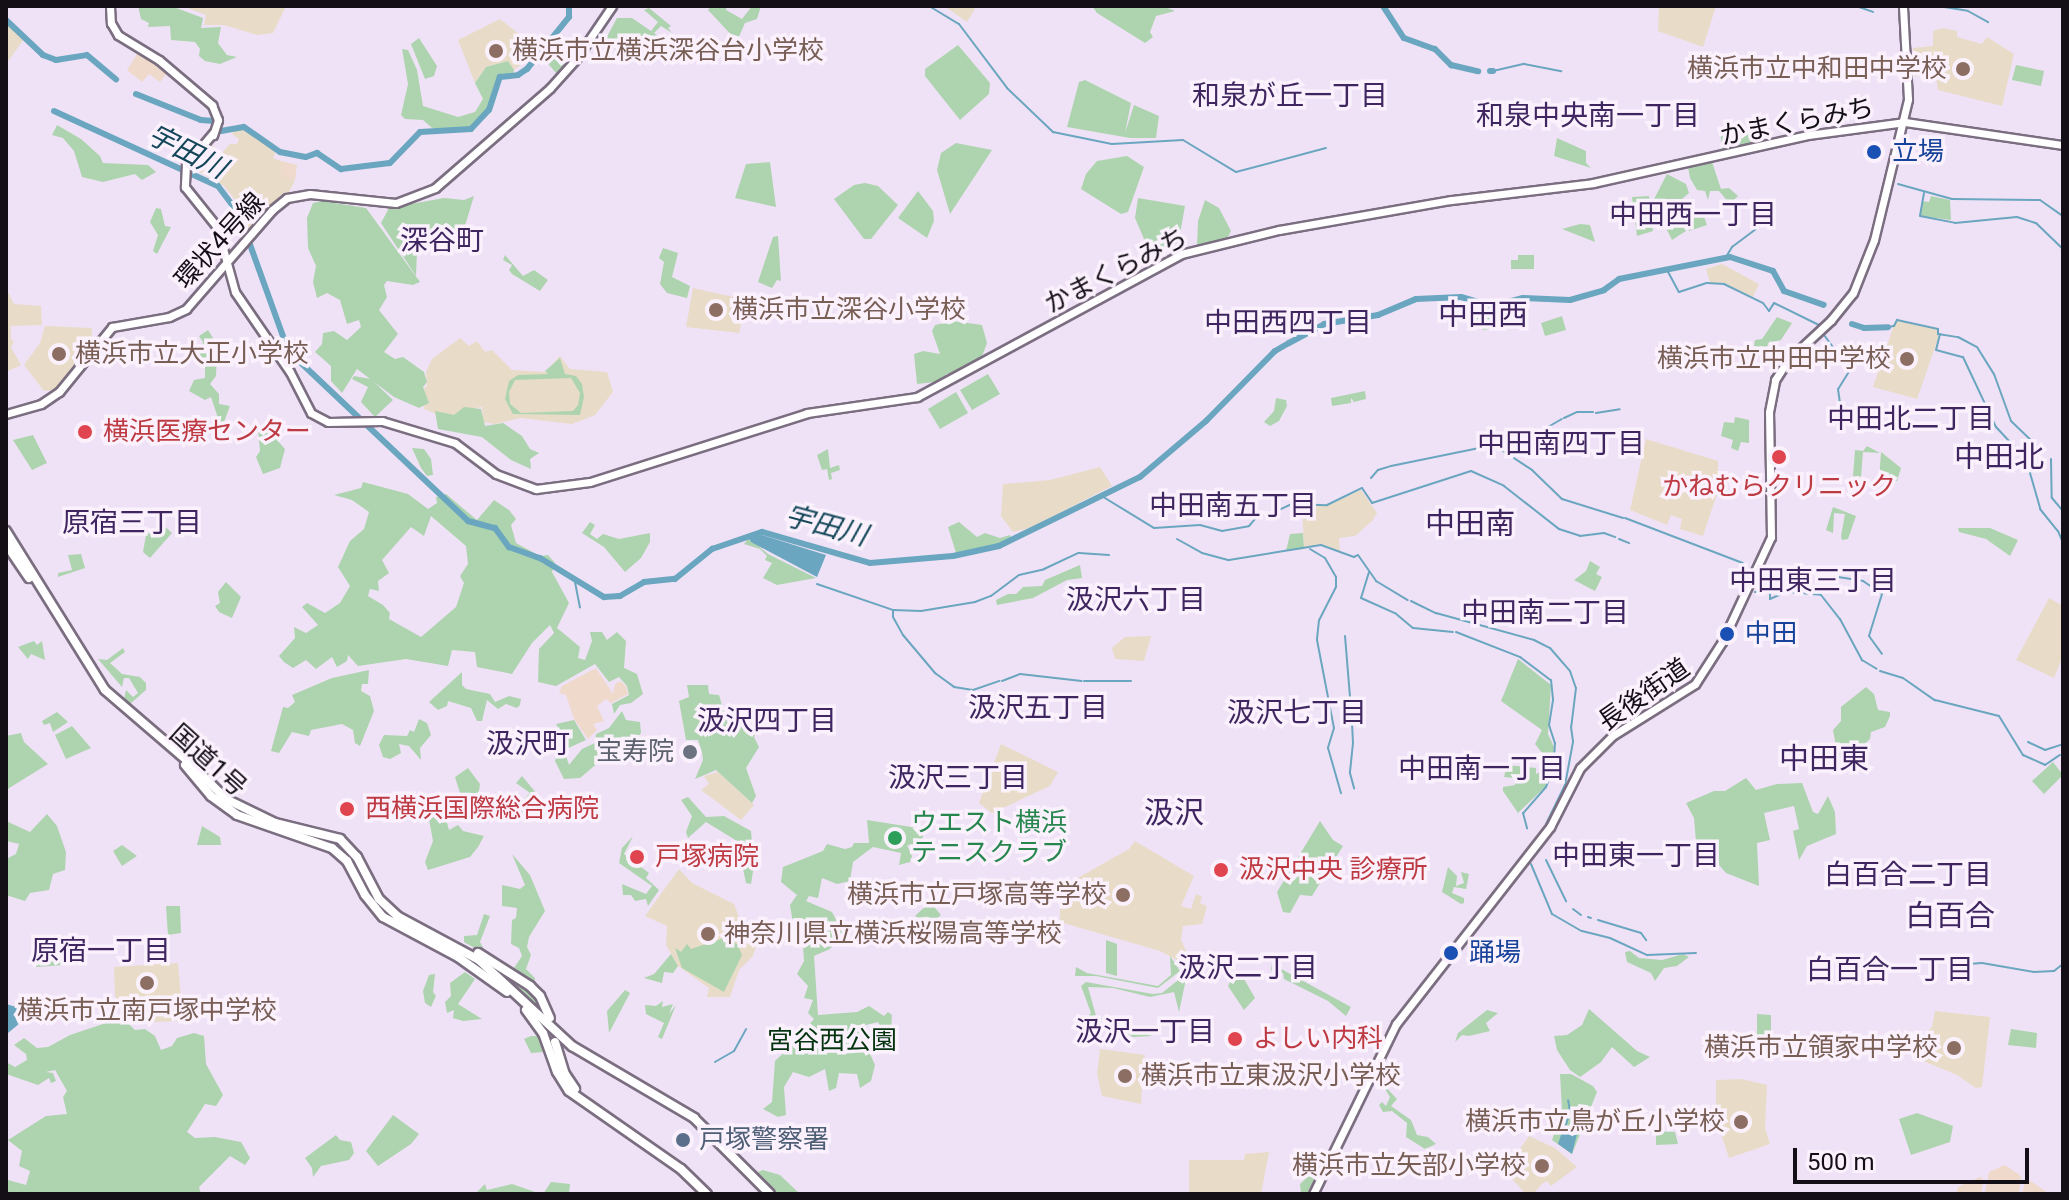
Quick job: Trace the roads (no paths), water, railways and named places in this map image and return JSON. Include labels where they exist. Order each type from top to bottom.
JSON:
[{"type":"highway","points":[[6,523],[47,600]]},
{"type":"highway","name":"国道1号","points":[[6,531],[102,692],[127,717],[175,755],[218,802],[246,819],[332,848],[387,907],[422,931],[482,963],[572,1046],[694,1118],[770,1194]]},
{"type":"highway","points":[[6,541],[47,600]]},
{"type":"highway","name":"国道1号","points":[[361,878],[371,904],[383,917],[458,957],[520,1003],[563,1044],[689,1120],[764,1194]]},
{"type":"highway","name":"国道1号","points":[[422,931],[475,951],[522,979],[540,996],[550,1018]]},
{"type":"highway","name":"国道1号","points":[[520,1003],[546,1039],[562,1081],[606,1118],[681,1169],[707,1194]]},
{"type":"highway","name":"国道1号","points":[[555,1042],[570,1084],[606,1118]]},
{"type":"main road","points":[[110,6],[111,23],[118,35],[159,60],[212,105],[218,120],[213,133],[186,166],[187,191],[213,220],[227,246],[242,244]]},
{"type":"main road","name":"環状4号線","points":[[6,414],[41,404],[59,392],[112,327],[169,317],[186,309],[272,210],[293,195],[396,203],[435,188],[550,88],[585,47],[612,6]]},
{"type":"main road","name":"長後街道","points":[[1315,1194],[1400,1026],[1546,839],[1583,770],[1610,742],[1686,696],[1705,678],[1755,585],[1775,534],[1774,392],[1785,369],[1839,316],[1866,276],[1907,122],[1912,93],[1905,6]]},
{"type":"main road","name":"長後街道","points":[[1315,1194],[1396,1024],[1550,827],[1588,758],[1619,731],[1694,685],[1714,659],[1771,537],[1769,412],[1775,380],[1788,360],[1831,320],[1853,293],[1868,262],[1907,122]]},
{"type":"main road","name":"かまくらみち","points":[[222,239],[235,292],[290,372],[311,413],[328,422],[382,421],[455,443],[496,474],[530,488],[582,484],[807,413],[927,394],[1004,349],[1192,251],[1290,227],[1451,200],[1597,182],[1808,135],[1907,122],[2063,145]]},
{"type":"water","points":[[762,535],[826,555],[817,577],[751,542],[749,537]]},
{"type":"water","points":[[6,1004],[16,1007],[20,1018],[20,1023],[8,1033]]},
{"type":"water","points":[[1569,1129],[1577,1134],[1572,1154],[1558,1144],[1562,1132]]},
{"type":"waterway","points":[[221,131],[244,127],[280,152],[306,157],[317,153],[341,169],[390,163],[420,132],[471,129],[489,110],[500,77],[518,75],[527,69],[569,17],[569,6]]},
{"type":"waterway","points":[[929,6],[959,24],[1007,88],[1053,132],[1112,144],[1183,140],[1236,172],[1326,148]]},
{"type":"waterway","points":[[1383,6],[1404,38],[1435,49],[1451,65],[1478,71]]},
{"type":"waterway","points":[[1856,6],[1873,12]]},
{"type":"waterway","points":[[1938,6],[1968,11],[1988,22]]},
{"type":"waterway","points":[[6,20],[43,55],[56,60],[87,55],[116,79]]},
{"type":"waterway","points":[[1493,71],[1524,64],[1561,71]]},
{"type":"waterway","points":[[136,94],[201,120],[214,121]]},
{"type":"waterway","name":"宇田川","points":[[54,111],[218,186],[239,214],[285,342],[299,361],[468,521],[495,528],[509,547],[540,558],[604,597],[620,596],[644,582],[675,579],[712,549],[762,532],[870,563],[953,556],[999,546],[1140,477],[1206,421],[1275,351],[1324,324],[1378,315],[1416,299],[1461,297],[1493,306],[1523,298],[1570,300],[1604,290],[1619,279],[1730,257],[1773,271],[1784,291],[1824,305]]},
{"type":"waterway","points":[[1898,184],[1952,199],[2040,200],[2063,216]]},
{"type":"waterway","points":[[1924,193],[1920,216],[1955,223],[2017,217],[2036,223],[2063,249]]},
{"type":"waterway","points":[[1726,257],[1732,247],[1772,217]]},
{"type":"waterway","points":[[1666,268],[1679,292],[1707,283],[1724,284],[1763,303],[1769,311],[1774,303],[1819,325]]},
{"type":"waterway","points":[[1888,327],[1894,326],[1897,320],[1938,329],[1938,334],[1958,337],[1977,347],[1994,374],[2011,421],[2036,445]]},
{"type":"waterway","name":"宇田川","points":[[1852,324],[1864,328],[1888,327]]},
{"type":"waterway","points":[[1940,334],[1936,350],[1963,357],[1996,427],[2023,456]]},
{"type":"waterway","points":[[1824,335],[1850,370],[1838,389],[1842,416]]},
{"type":"waterway","points":[[1596,413],[1620,409]]},
{"type":"waterway","points":[[1564,418],[1577,412],[1593,412]]},
{"type":"waterway","points":[[1494,445],[1508,432],[1541,431],[1562,419]]},
{"type":"waterway","points":[[1371,478],[1378,470],[1391,466],[1494,445],[1532,470],[1562,499],[1623,518]]},
{"type":"waterway","points":[[2051,459],[2052,498],[2063,511]]},
{"type":"waterway","points":[[2023,460],[2029,469]]},
{"type":"waterway","points":[[1266,516],[1292,504],[1327,505],[1362,488],[1372,503],[1471,471],[1504,486],[1559,529],[1580,536],[1604,533],[1615,537]]},
{"type":"waterway","points":[[2030,473],[2040,509],[2058,531],[2063,543]]},
{"type":"waterway","points":[[1100,495],[1154,528],[1200,525],[1222,531],[1249,526],[1255,519]]},
{"type":"waterway","points":[[1625,518],[1743,563]]},
{"type":"waterway","points":[[1177,539],[1202,553],[1229,560],[1321,545],[1354,557],[1358,555],[1376,581],[1408,600]]},
{"type":"waterway","points":[[1619,539],[1629,543]]},
{"type":"waterway","points":[[1310,549],[1325,558],[1336,577],[1336,587],[1319,620],[1317,640],[1334,728],[1328,748],[1341,793]]},
{"type":"waterway","points":[[893,610],[921,611],[975,602],[991,596],[1019,575],[1044,569],[1079,553],[1109,555]]},
{"type":"waterway","points":[[1369,572],[1361,598],[1395,613],[1413,628],[1453,632]]},
{"type":"waterway","points":[[1807,572],[1863,581],[1882,594],[1869,636],[1882,654]]},
{"type":"waterway","points":[[575,582],[580,608]]},
{"type":"waterway","points":[[817,584],[893,610],[893,617],[903,635],[935,673],[954,687],[973,690],[999,681]]},
{"type":"waterway","points":[[1755,592],[1770,590],[1770,599],[1786,592]]},
{"type":"waterway","points":[[1789,592],[1821,595],[1840,619],[1862,660],[1877,669]]},
{"type":"waterway","points":[[1411,601],[1436,613],[1534,640],[1550,648],[1570,671],[1576,688],[1571,727],[1573,742],[1565,785],[1546,824]]},
{"type":"waterway","points":[[1456,632],[1520,657],[1551,680],[1553,700],[1549,725],[1555,743],[1553,769],[1546,787],[1523,813],[1527,828]]},
{"type":"waterway","points":[[1345,636],[1350,697]]},
{"type":"waterway","points":[[1880,671],[1903,678],[1935,700],[1999,716],[2023,755],[2045,765],[2060,755]]},
{"type":"waterway","points":[[1002,681],[1020,674],[1082,681]]},
{"type":"waterway","points":[[1084,681],[1131,681]]},
{"type":"waterway","points":[[1351,701],[1353,743],[1350,773],[1354,788]]},
{"type":"waterway","points":[[2028,742],[2045,750],[2063,744]]},
{"type":"waterway","points":[[1546,860],[1566,901]]},
{"type":"waterway","points":[[1531,864],[1552,914],[1582,931],[1610,938],[1647,955],[1696,953]]},
{"type":"waterway","points":[[1573,909],[1581,915]]},
{"type":"waterway","points":[[1598,920],[1641,933],[1646,940]]},
{"type":"waterway","points":[[1951,956],[1968,964],[1982,963],[2034,972],[2054,971],[2063,964]]},
{"type":"waterway","points":[[715,1062],[734,1051],[746,1029]]},
{"type":"waterway","points":[[1564,1131],[1570,1111],[1568,1100]]},
{"type":"place","name":"横浜市立横浜深谷台小学校","points":[[496,51]]},
{"type":"place","name":"横浜市立中和田中学校","points":[[1963,69]]},
{"type":"place","name":"立場","points":[[1874,152]]},
{"type":"place","name":"横浜市立深谷小学校","points":[[716,310]]},
{"type":"place","name":"横浜市立大正小学校","points":[[59,354]]},
{"type":"place","name":"横浜市立中田中学校","points":[[1907,359]]},
{"type":"place","name":"横浜医療センター","points":[[85,432]]},
{"type":"place","name":"かねむらクリニック","points":[[1779,457]]},
{"type":"place","name":"中田","points":[[1727,634]]},
{"type":"place","name":"宝寿院","points":[[690,752]]},
{"type":"place","name":"西横浜国際総合病院","points":[[347,809]]},
{"type":"place","name":"ウエスト横浜 テニスクラブ","points":[[895,838]]},
{"type":"place","name":"戸塚病院","points":[[637,857]]},
{"type":"place","name":"汲沢中央 診療所","points":[[1221,870]]},
{"type":"place","name":"横浜市立戸塚高等学校","points":[[1123,895]]},
{"type":"place","name":"神奈川県立横浜桜陽高等学校","points":[[708,934]]},
{"type":"place","name":"踊場","points":[[1451,953]]},
{"type":"place","name":"横浜市立南戸塚中学校","points":[[147,983]]},
{"type":"place","name":"よしい内科","points":[[1235,1039]]},
{"type":"place","name":"横浜市立領家中学校","points":[[1954,1048]]},
{"type":"place","name":"横浜市立東汲沢小学校","points":[[1125,1076]]},
{"type":"place","name":"横浜市立鳥が丘小学校","points":[[1741,1122]]},
{"type":"place","name":"戸塚警察署","points":[[683,1140]]},
{"type":"place","name":"横浜市立矢部小学校","points":[[1542,1166]]},
{"type":"district","name":"和泉が丘一丁目","points":[[1290,96]]},
{"type":"district","name":"和泉中央南一丁目","points":[[1588,116]]},
{"type":"district","name":"中田西一丁目","points":[[1693,215]]},
{"type":"district","name":"深谷町","points":[[442,241]]},
{"type":"district","name":"中田西","points":[[1483,315]]},
{"type":"district","name":"中田西四丁目","points":[[1288,323]]},
{"type":"district","name":"中田北二丁目","points":[[1911,419]]},
{"type":"district","name":"中田南四丁目","points":[[1561,444]]},
{"type":"district","name":"中田北","points":[[1999,457]]},
{"type":"district","name":"中田南五丁目","points":[[1233,506]]},
{"type":"district","name":"原宿三丁目","points":[[132,523]]},
{"type":"district","name":"中田南","points":[[1470,524]]},
{"type":"district","name":"中田東三丁目","points":[[1813,581]]},
{"type":"district","name":"汲沢六丁目","points":[[1136,600]]},
{"type":"district","name":"中田南二丁目","points":[[1545,613]]},
{"type":"district","name":"汲沢五丁目","points":[[1038,708]]},
{"type":"district","name":"汲沢七丁目","points":[[1297,713]]},
{"type":"district","name":"汲沢四丁目","points":[[767,721]]},
{"type":"district","name":"汲沢町","points":[[528,744]]},
{"type":"district","name":"中田東","points":[[1824,759]]},
{"type":"district","name":"中田南一丁目","points":[[1482,769]]},
{"type":"district","name":"汲沢三丁目","points":[[958,778]]},
{"type":"district","name":"汲沢","points":[[1174,813]]},
{"type":"district","name":"中田東一丁目","points":[[1636,856]]},
{"type":"district","name":"白百合二丁目","points":[[1908,875]]},
{"type":"district","name":"白百合","points":[[1950,916]]},
{"type":"district","name":"原宿一丁目","points":[[101,951]]},
{"type":"district","name":"汲沢二丁目","points":[[1248,968]]},
{"type":"district","name":"白百合一丁目","points":[[1890,970]]},
{"type":"district","name":"汲沢一丁目","points":[[1145,1032]]},
{"type":"park label","name":"宮谷西公園","points":[[832,1041]]}]
